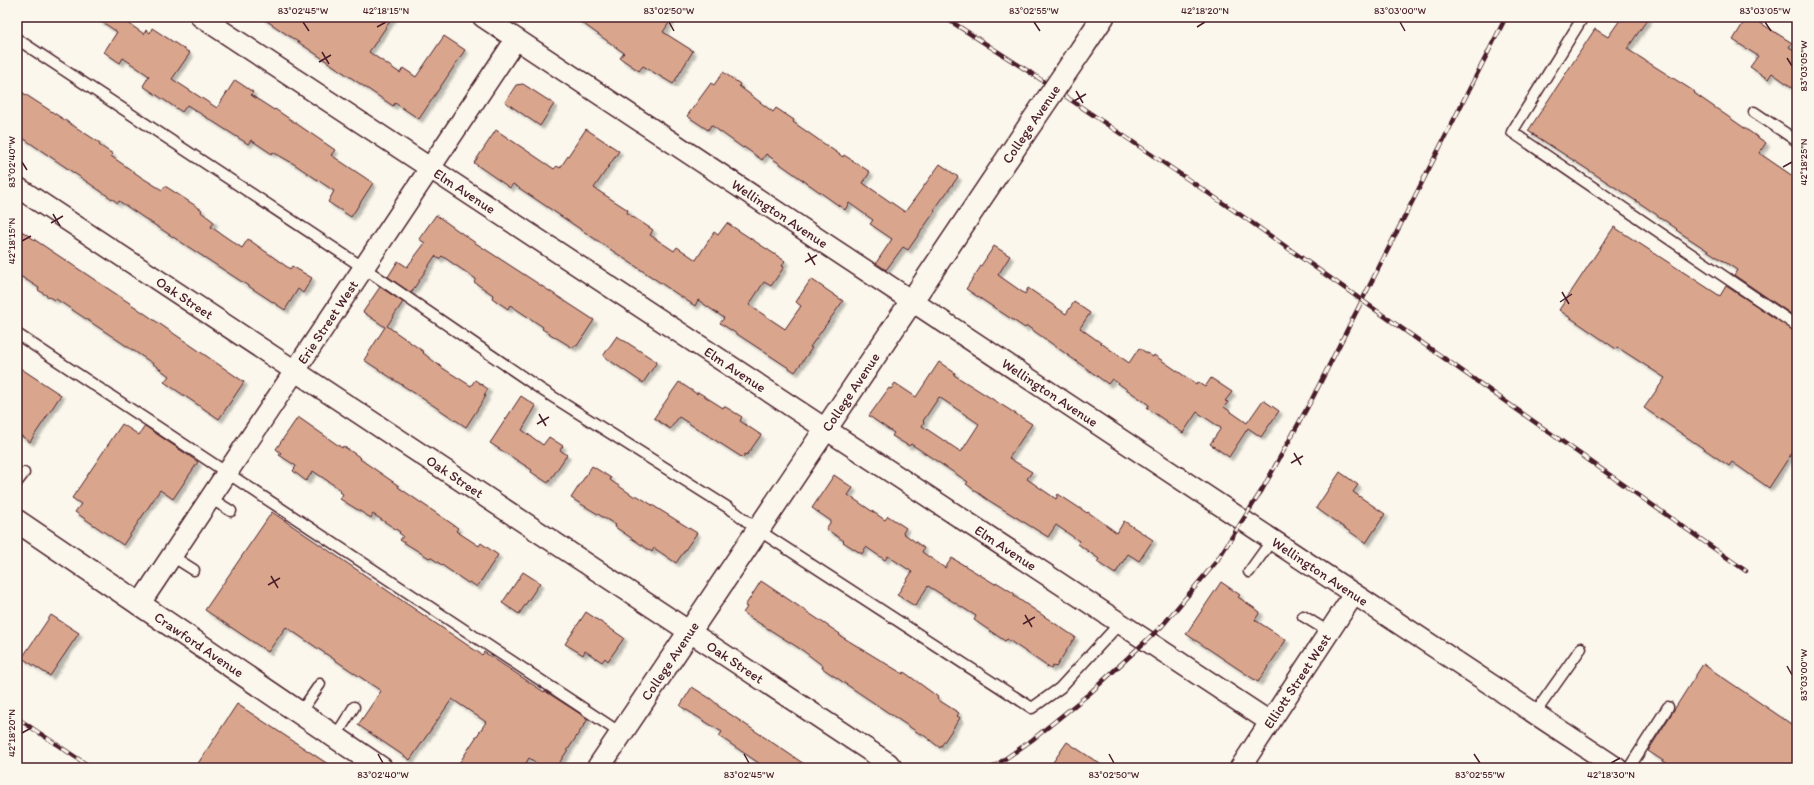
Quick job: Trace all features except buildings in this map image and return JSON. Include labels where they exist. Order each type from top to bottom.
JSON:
[{"type":"street","name":"Elm Avenue","points":[[201,17],[1270,722]]},
{"type":"street","name":"Wellington Avenue","points":[[483,17],[1617,768]]},
{"type":"street","name":"College Avenue","points":[[598,768],[1103,17]]},
{"type":"street","name":"Erie Street West","points":[[139,605],[516,39]]},
{"type":"street","name":"Oak Street","points":[[17,187],[888,763],[892,768]]},
{"type":"street","name":"Crawford Avenue","points":[[17,521],[381,768]]},
{"type":"street","name":"Elliott Street West","points":[[1240,768],[1354,594]]},
{"type":"lane","points":[[1583,17],[1512,132],[1797,326]]},
{"type":"lane","points":[[17,39],[364,268],[542,390],[735,512],[758,530],[1032,708],[1060,688],[1120,623]]},
{"type":"lane","points":[[1754,112],[1797,141]]},
{"type":"lane","points":[[17,334],[226,474],[622,734]]},
{"type":"lane","points":[[17,482],[24,473]]},
{"type":"lane","points":[[210,498],[231,511]]},
{"type":"lane","points":[[1249,572],[1272,540]]},
{"type":"lane","points":[[172,556],[194,570]]},
{"type":"lane","points":[[1303,616],[1329,632]]},
{"type":"lane","points":[[1535,714],[1580,648]]},
{"type":"lane","points":[[300,713],[320,684]]},
{"type":"lane","points":[[335,737],[354,707]]},
{"type":"lane","points":[[1629,768],[1668,707]]},
{"type":"railway","points":[[944,17],[1031,73],[1248,220],[1746,571]]},
{"type":"railway","points":[[992,768],[1032,740],[1090,693],[1162,626],[1216,562],[1262,490],[1312,399],[1506,17]]},
{"type":"railway","points":[[17,718],[92,768]]}]
